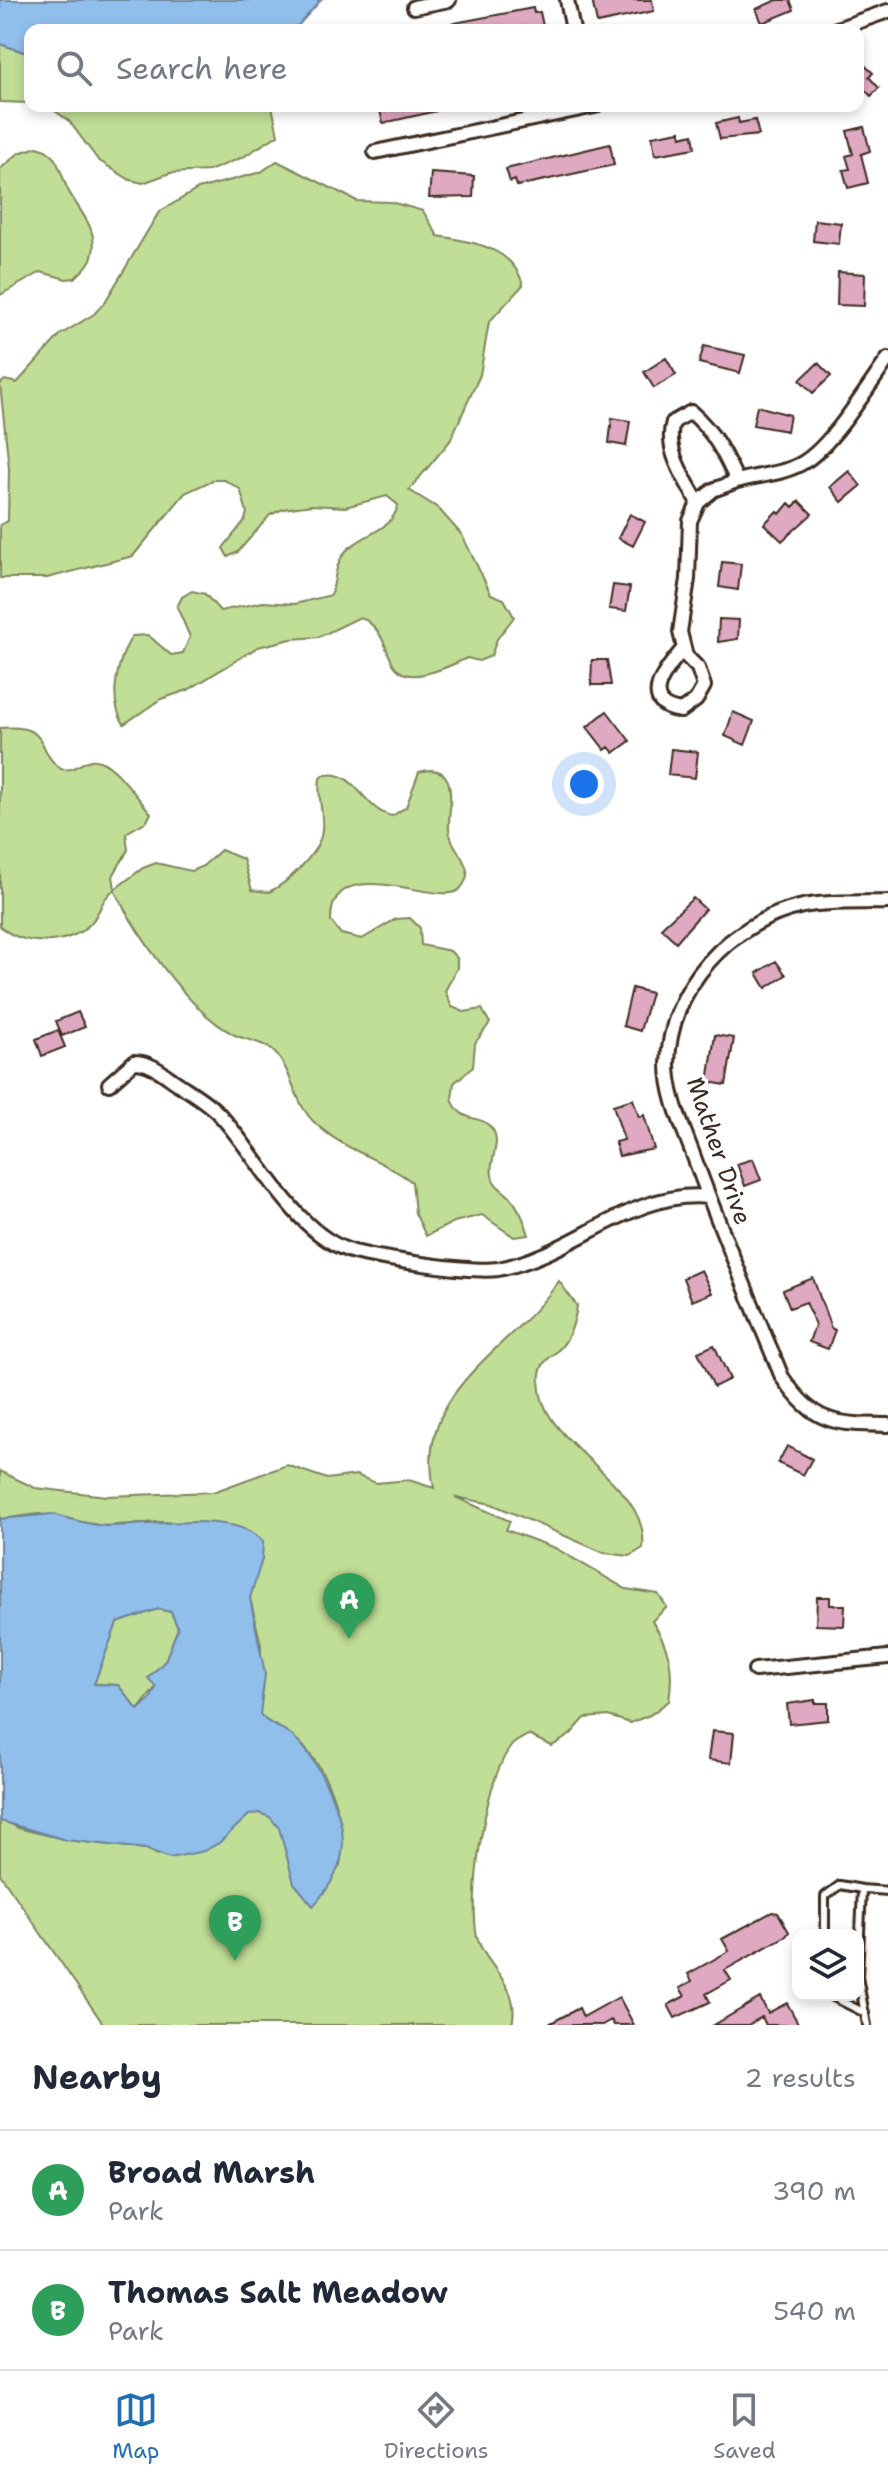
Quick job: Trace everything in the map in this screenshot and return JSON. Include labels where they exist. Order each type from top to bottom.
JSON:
[{"type":"street","points":[[414,7],[449,0]]},
{"type":"street","points":[[567,0],[572,24]]},
{"type":"street","points":[[851,24],[888,11]]},
{"type":"street","points":[[375,152],[565,112]]},
{"type":"street","points":[[683,649],[661,675],[657,687],[661,701],[669,709],[681,711],[696,700],[704,686],[698,668],[683,649],[680,632],[688,579],[690,521],[698,503],[713,490],[789,469],[806,461],[843,420],[888,359]]},
{"type":"street","points":[[698,503],[672,451],[669,435],[679,416],[691,412],[714,435],[737,481]]},
{"type":"street","name":"Mather Drive","points":[[888,902],[805,906],[763,918],[726,944],[694,978],[673,1021],[668,1065],[673,1101],[708,1197],[782,1377],[800,1403],[824,1420],[888,1425]]},
{"type":"street","points":[[109,1084],[134,1062],[157,1069],[213,1107],[284,1198],[316,1229],[342,1248],[364,1254],[496,1269],[540,1255],[655,1202],[678,1196],[708,1197]]},
{"type":"street","points":[[755,1670],[888,1657]]},
{"type":"lane","points":[[825,1929],[825,1896],[840,1885],[888,1891]]},
{"type":"lane","points":[[862,1889],[858,1977],[867,2025]]},
{"type":"lane","points":[[841,2001],[865,2013]]},
{"type":"green space","points":[[0,44],[24,52],[24,103],[0,102]]},
{"type":"green space","points":[[56,112],[273,112],[278,135],[243,157],[209,171],[170,173],[143,183],[130,180],[98,160],[69,121]]},
{"type":"green space","points":[[37,147],[50,153],[58,164],[68,190],[90,228],[93,253],[75,278],[66,279],[41,272],[0,295],[0,169],[19,153]]},
{"type":"green space","points":[[277,161],[357,201],[391,202],[423,211],[438,236],[489,248],[510,262],[518,272],[523,285],[489,322],[480,375],[450,441],[409,490],[438,508],[462,535],[491,594],[504,599],[514,617],[497,639],[491,656],[479,661],[467,658],[435,671],[414,675],[401,672],[393,664],[374,627],[360,617],[319,637],[291,639],[258,647],[188,690],[161,699],[124,724],[116,703],[116,680],[122,656],[132,636],[148,635],[171,655],[183,653],[190,637],[177,607],[182,597],[192,591],[205,594],[220,611],[263,602],[295,604],[331,595],[341,557],[352,546],[383,527],[395,514],[398,505],[387,496],[345,507],[312,505],[283,509],[270,515],[238,552],[228,557],[223,548],[245,520],[247,512],[240,489],[224,480],[213,480],[185,493],[133,556],[47,578],[0,578],[0,525],[8,521],[9,468],[0,384],[5,380],[17,383],[60,335],[94,314],[105,302],[159,212],[198,189],[261,172]]},
{"type":"green space","points":[[0,728],[17,728],[36,734],[53,762],[61,769],[73,768],[91,760],[107,764],[151,813],[147,821],[126,833],[128,850],[113,876],[115,889],[143,868],[156,863],[191,871],[203,866],[221,850],[243,859],[252,890],[269,892],[302,866],[316,847],[322,824],[320,778],[336,775],[344,778],[374,806],[392,816],[406,807],[419,772],[433,770],[442,773],[450,788],[450,836],[466,866],[466,881],[460,889],[449,893],[367,884],[348,888],[336,899],[331,921],[341,934],[362,939],[396,919],[410,918],[420,928],[421,945],[450,951],[457,958],[457,968],[445,991],[452,1007],[464,1012],[482,1009],[490,1023],[475,1043],[473,1067],[454,1083],[452,1098],[460,1112],[483,1121],[493,1130],[496,1142],[493,1179],[516,1205],[529,1235],[514,1237],[482,1215],[454,1222],[426,1236],[415,1213],[412,1182],[339,1141],[314,1122],[279,1058],[263,1044],[233,1034],[199,1008],[165,970],[114,890],[106,897],[89,925],[69,937],[32,940],[20,938],[0,926]]},
{"type":"green space","points":[[559,1281],[577,1306],[568,1337],[541,1369],[542,1398],[553,1420],[570,1441],[629,1501],[640,1523],[643,1548],[630,1556],[604,1553],[492,1504],[455,1497],[510,1521],[506,1530],[555,1548],[626,1589],[658,1594],[667,1607],[652,1621],[669,1659],[670,1689],[669,1701],[650,1715],[630,1723],[608,1716],[585,1718],[570,1735],[552,1746],[528,1735],[512,1745],[502,1761],[482,1834],[475,1912],[479,1944],[511,1997],[514,2010],[512,2025],[104,2025],[0,1874],[0,1817],[18,1828],[67,1840],[146,1849],[158,1855],[259,1806],[340,1865],[342,1848],[338,1812],[325,1777],[304,1747],[260,1715],[261,1645],[250,1598],[256,1566],[235,1526],[160,1522],[103,1526],[39,1514],[0,1519],[0,1471],[35,1488],[107,1496],[213,1492],[287,1465],[327,1479],[356,1475],[376,1483],[409,1480],[434,1488],[431,1454],[438,1424],[452,1397]]},
{"type":"green space","points":[[158,1609],[171,1612],[178,1628],[165,1661],[149,1678],[156,1687],[138,1710],[118,1685],[94,1684],[117,1623]]},
{"type":"water","points":[[0,0],[321,0],[299,24],[24,24],[24,52],[0,44]]},
{"type":"water","points":[[52,1514],[107,1526],[213,1523],[251,1532],[263,1542],[262,1559],[250,1598],[265,1674],[260,1714],[295,1738],[310,1755],[332,1798],[342,1830],[341,1860],[326,1890],[313,1906],[294,1883],[279,1828],[270,1817],[259,1813],[249,1815],[219,1843],[204,1851],[170,1858],[146,1849],[66,1840],[0,1821],[0,1519]],"holes":[[[158,1609],[171,1612],[178,1628],[165,1661],[148,1678],[156,1687],[151,1698],[138,1710],[118,1685],[94,1684],[117,1623]]]},
{"type":"building","points":[[592,0],[652,0],[654,11],[597,23]]},
{"type":"building","points":[[777,0],[790,0],[794,10],[762,23],[756,9]]},
{"type":"building","points":[[533,8],[534,13],[540,12],[543,24],[449,24]]},
{"type":"building","points":[[864,65],[873,73],[869,77],[879,88],[871,96],[864,89]]},
{"type":"building","points":[[380,112],[432,112],[383,123]]},
{"type":"building","points":[[738,118],[739,123],[755,120],[759,135],[720,139],[716,123]]},
{"type":"building","points":[[864,127],[870,151],[861,154],[868,183],[848,188],[843,170],[850,169],[846,156],[853,154],[847,131]]},
{"type":"building","points":[[680,131],[681,137],[693,134],[695,148],[655,155],[652,136]]},
{"type":"building","points":[[610,144],[614,165],[517,186],[515,180],[510,182],[506,169]]},
{"type":"building","points":[[431,173],[474,176],[473,197],[429,198]]},
{"type":"building","points":[[815,220],[841,223],[839,244],[813,241]]},
{"type":"building","points":[[838,272],[865,274],[864,306],[837,305]]},
{"type":"building","points":[[704,346],[745,355],[740,373],[699,363]]},
{"type":"building","points":[[666,358],[676,375],[654,388],[644,372]]},
{"type":"building","points":[[818,363],[831,376],[813,393],[800,380]]},
{"type":"building","points":[[757,406],[790,415],[787,431],[753,425]]},
{"type":"building","points":[[612,418],[630,421],[626,446],[609,443]]},
{"type":"building","points":[[849,471],[861,486],[842,502],[830,487]]},
{"type":"building","points":[[799,501],[812,514],[782,541],[764,524],[777,511],[780,514],[789,503],[793,507]]},
{"type":"building","points":[[630,514],[645,522],[633,546],[618,538]]},
{"type":"building","points":[[722,562],[741,564],[738,590],[719,587]]},
{"type":"building","points":[[613,585],[630,587],[626,611],[609,609]]},
{"type":"building","points":[[719,619],[739,620],[738,639],[718,642]]},
{"type":"building","points":[[592,660],[607,660],[611,685],[591,685]]},
{"type":"building","points":[[607,711],[630,741],[614,753],[609,747],[605,750],[587,727]]},
{"type":"building","points":[[733,712],[754,721],[745,745],[725,736]]},
{"type":"building","points":[[671,749],[698,752],[695,778],[668,775]]},
{"type":"building","points":[[693,898],[705,909],[676,942],[661,928]]},
{"type":"building","points":[[776,961],[786,975],[766,988],[757,973]]},
{"type":"building","points":[[632,988],[651,993],[640,1031],[623,1026]]},
{"type":"building","points":[[78,1012],[85,1027],[62,1036],[56,1021]]},
{"type":"building","points":[[58,1030],[65,1047],[42,1056],[36,1039]]},
{"type":"building","points":[[715,1035],[734,1038],[726,1085],[708,1082]]},
{"type":"building","points":[[633,1099],[639,1117],[644,1115],[654,1149],[619,1156],[615,1142],[624,1140],[613,1105]]},
{"type":"building","points":[[753,1159],[761,1180],[745,1186],[737,1164]]},
{"type":"building","points":[[701,1270],[712,1293],[692,1301],[683,1278]]},
{"type":"building","points":[[813,1278],[831,1328],[835,1330],[828,1349],[809,1342],[815,1325],[806,1302],[790,1308],[783,1290]]},
{"type":"building","points":[[714,1345],[730,1379],[714,1387],[698,1352]]},
{"type":"building","points":[[787,1446],[812,1459],[803,1475],[778,1463]]},
{"type":"building","points":[[817,1597],[830,1597],[830,1605],[845,1605],[844,1626],[816,1625]]},
{"type":"building","points":[[815,1700],[815,1703],[828,1703],[828,1720],[789,1724],[787,1704]]},
{"type":"building","points":[[712,1731],[734,1733],[731,1763],[708,1760]]},
{"type":"building","points":[[772,1912],[778,1913],[789,1932],[786,1936],[725,1970],[731,1980],[706,1994],[710,2002],[675,2018],[668,2005],[685,1996],[680,1988],[692,1981],[688,1974],[729,1951],[722,1939]]},
{"type":"building","points":[[619,1997],[634,2025],[614,2025],[611,2020],[602,2025],[547,2025],[579,2008],[583,2017]]},
{"type":"building","points":[[760,1998],[768,2013],[787,2003],[799,2025],[766,2025],[762,2017],[748,2025],[714,2025]]},
{"type":"place","name":"Broad Marsh","points":[[349,1639]]},
{"type":"place","name":"Thomas Salt Meadow","points":[[235,1961]]}]
